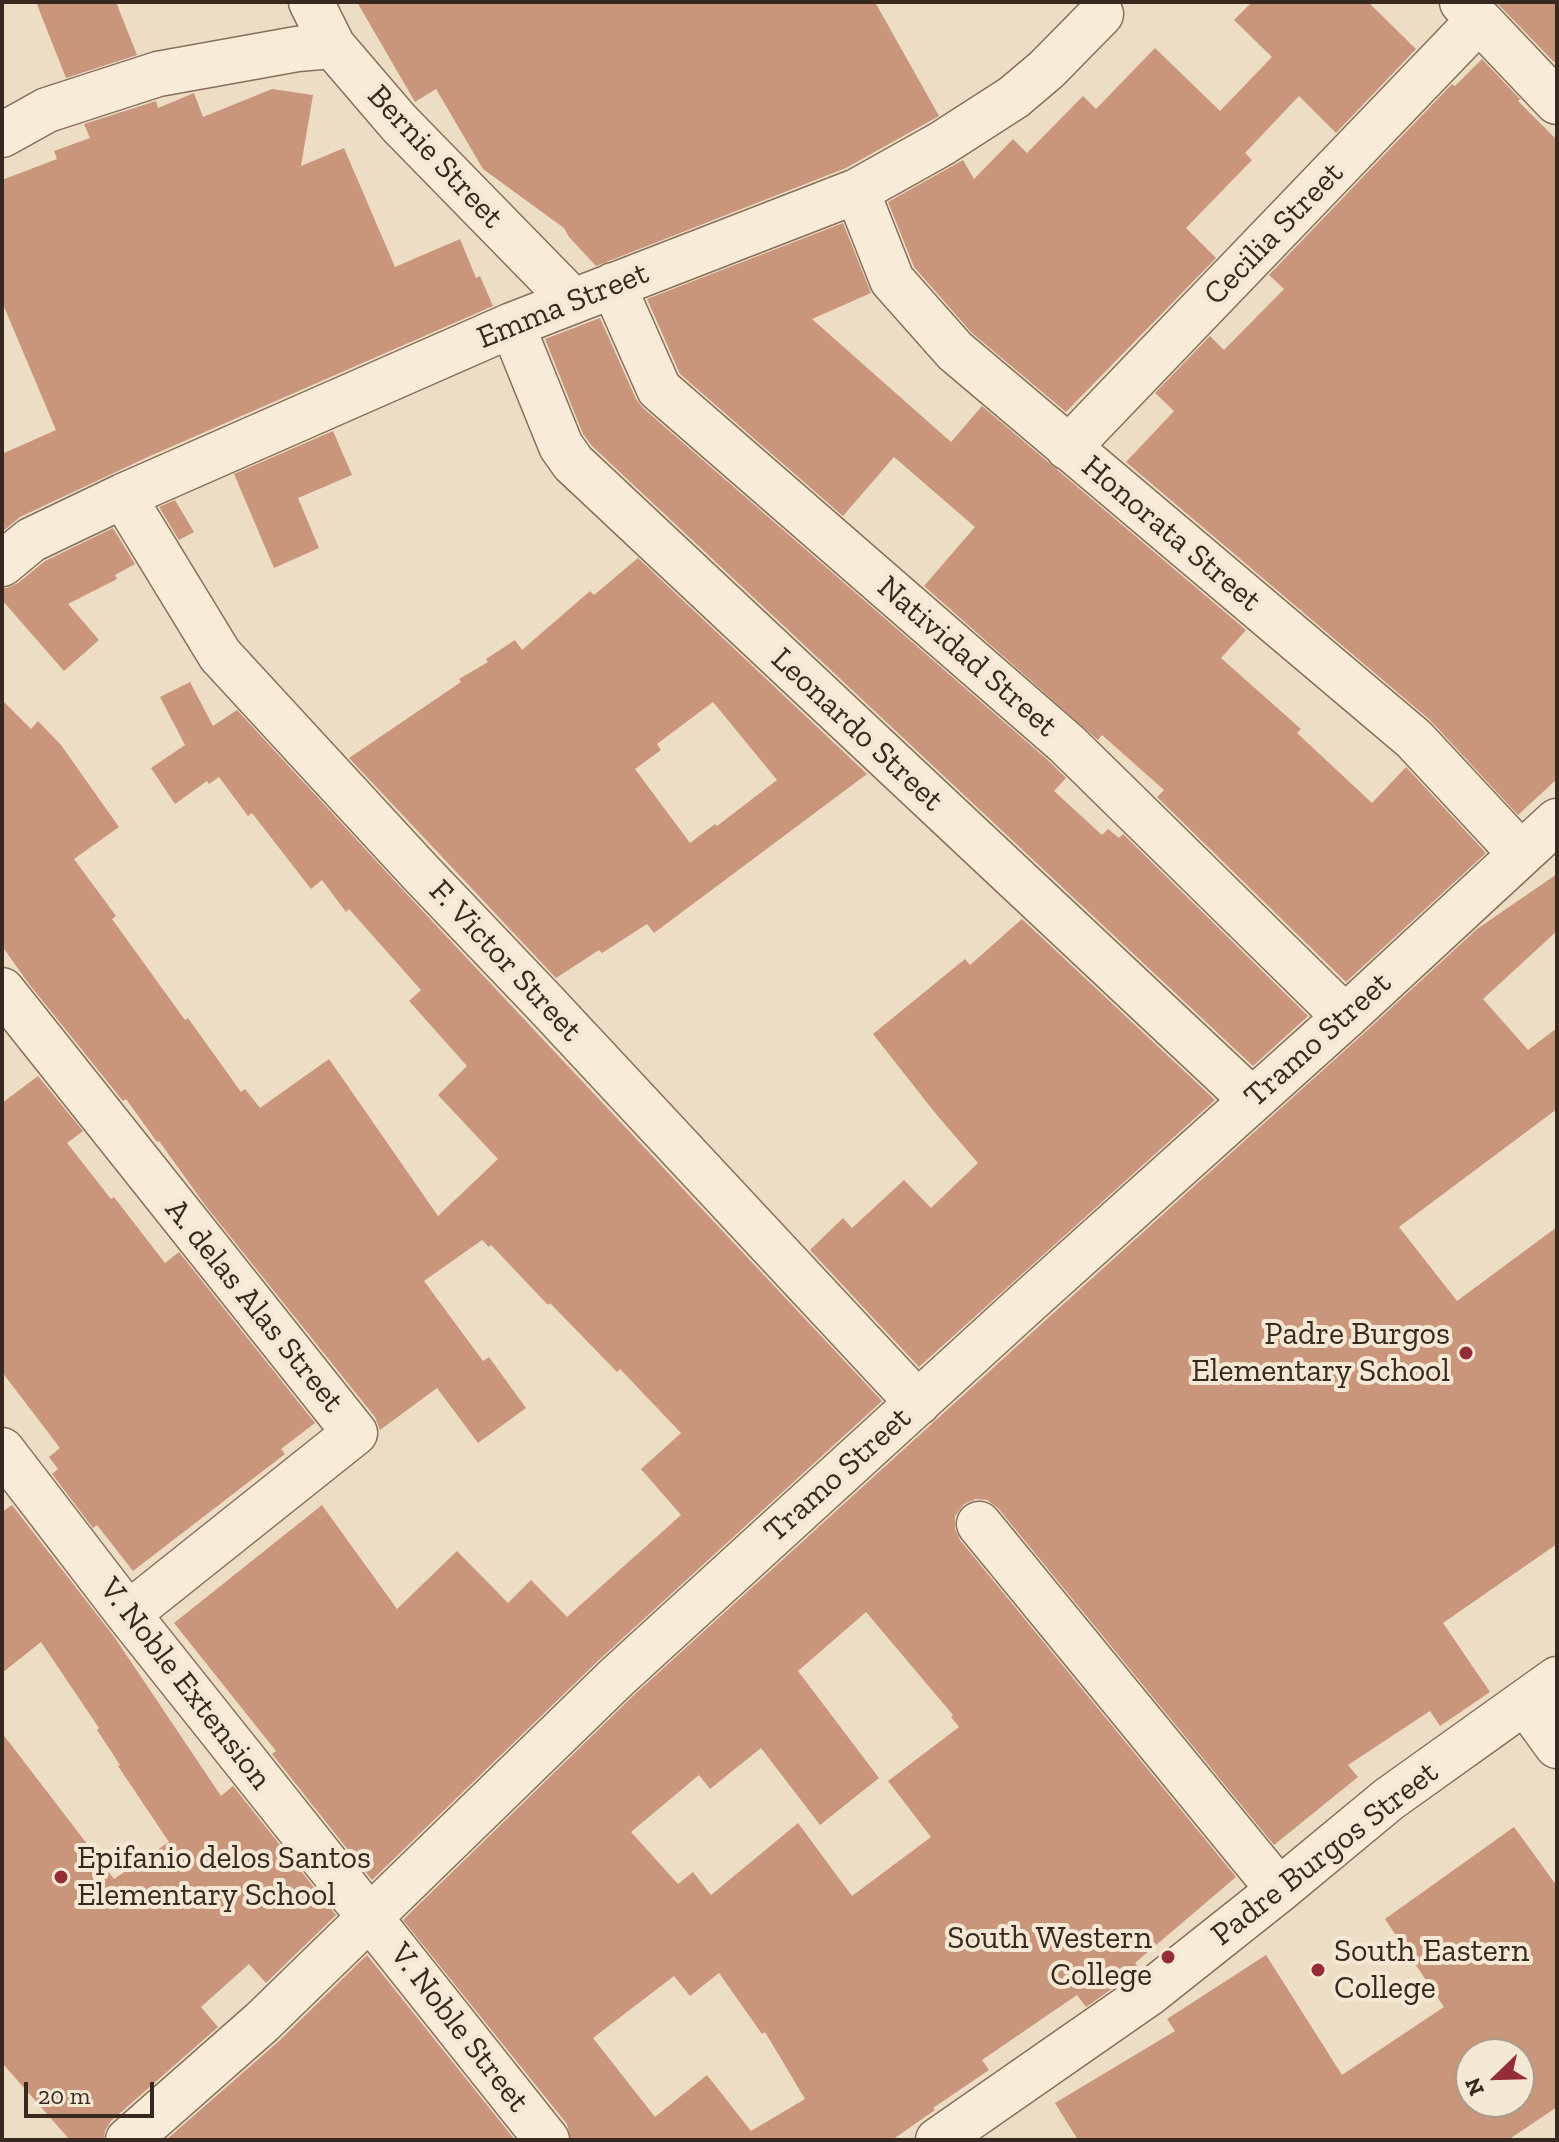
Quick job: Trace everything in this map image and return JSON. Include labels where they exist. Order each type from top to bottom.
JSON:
[{"type":"street","name":"Bernie Street","points":[[311,2],[333,46],[399,123],[573,301]]},
{"type":"street","points":[[1471,11],[1557,102]]},
{"type":"street","name":"Cecilia Street","points":[[1068,448],[1471,11]]},
{"type":"street","name":"Emma Street","points":[[2,564],[31,540],[123,496],[512,325],[857,191],[941,144],[1014,97],[1047,69],[1101,14]]},
{"type":"street","points":[[2,135],[47,110],[158,74],[297,49],[333,46]]},
{"type":"street","name":"Honorata Street","points":[[857,191],[892,280],[955,351],[1414,739],[1520,853]]},
{"type":"street","name":"Natividad Street","points":[[613,285],[659,389],[1067,744],[1345,1017]]},
{"type":"street","name":"Leonardo Street","points":[[512,325],[561,446],[573,463],[1252,1100]]},
{"type":"street","name":"F. Victor Street","points":[[123,496],[220,655],[918,1403]]},
{"type":"street","name":"Tramo Street","points":[[128,2140],[262,2022],[617,1677],[1557,821]]},
{"type":"street","name":"A. delas Alas Street","points":[[2,990],[355,1433],[128,1614]]},
{"type":"street","name":"V. Noble Extension","points":[[2,1450],[128,1614],[370,1916]]},
{"type":"street","points":[[979,1524],[1279,1890]]},
{"type":"street","points":[[1541,1690],[1557,1746]]},
{"type":"street","name":"Padre Burgos Street","points":[[938,2140],[1148,1994],[1389,1799],[1541,1690]]},
{"type":"street","name":"V. Noble Street","points":[[370,1916],[547,2140]]},
{"type":"building","points":[[36,2],[116,2],[137,55],[66,78]]},
{"type":"building","points":[[357,2],[875,2],[939,116],[846,168],[596,266],[564,228],[483,169],[436,89],[415,102]]},
{"type":"building","points":[[1252,2],[1368,2],[1416,49],[1336,133],[1299,96],[1245,153],[1252,160],[1186,228],[1216,258],[1066,412],[972,333],[914,267],[888,202],[963,160],[974,179],[1013,139],[1027,153],[1083,96],[1096,109],[1155,48],[1220,111],[1272,57],[1234,20]]},
{"type":"building","points":[[1496,2],[1557,2],[1557,59],[1554,62]]},
{"type":"building","points":[[1482,59],[1557,140],[1557,779],[1518,815],[1430,720],[1126,462],[1174,411],[1155,393],[1210,336],[1224,350],[1284,289],[1269,275],[1452,84],[1455,86]]},
{"type":"building","points":[[272,89],[313,95],[301,166],[344,148],[395,267],[460,239],[476,278],[480,276],[493,306],[150,456],[20,517],[2,532],[2,454],[56,430],[2,302],[2,180],[57,159],[54,151],[90,138],[84,124],[156,101],[158,108],[194,93],[203,117]]},
{"type":"building","points":[[843,223],[871,293],[812,319],[951,442],[982,406],[1246,630],[1221,658],[1301,729],[1297,733],[1372,803],[1406,767],[1486,853],[1346,982],[1157,797],[1164,790],[1102,735],[1098,740],[924,586],[975,527],[894,457],[843,516],[680,374],[647,299]]},
{"type":"building","points":[[600,318],[636,399],[643,408],[1050,762],[1066,778],[1054,791],[1102,835],[1108,829],[1119,838],[1123,834],[1308,1016],[1253,1066],[592,446],[583,434],[545,339]]},
{"type":"building","points":[[333,431],[352,475],[298,498],[319,548],[274,568],[234,474]]},
{"type":"building","points":[[175,500],[194,532],[179,540],[159,507]]},
{"type":"building","points":[[113,528],[135,564],[115,575],[117,579],[68,604],[99,640],[64,671],[2,600],[2,588],[18,583],[45,561]]},
{"type":"building","points":[[638,558],[867,774],[654,933],[647,924],[556,978],[349,758],[461,682],[459,679],[488,662],[486,659],[515,640],[522,650],[590,591],[594,595]],"holes":[[[713,702],[777,780],[690,843],[635,769],[661,750],[657,744]]]},
{"type":"building","points":[[190,682],[213,726],[237,710],[882,1401],[600,1659],[372,1880],[272,1754],[276,1751],[174,1623],[322,1505],[397,1609],[457,1551],[508,1603],[531,1580],[567,1617],[681,1515],[641,1469],[681,1433],[620,1369],[617,1372],[491,1245],[489,1247],[482,1240],[424,1281],[483,1361],[489,1357],[526,1408],[478,1443],[437,1388],[380,1430],[375,1417],[205,1205],[126,1099],[123,1101],[29,984],[2,946],[2,700],[31,729],[38,721],[61,745],[119,827],[74,859],[116,916],[112,919],[241,1092],[245,1089],[260,1108],[329,1059],[438,1216],[498,1159],[438,1095],[467,1066],[409,1001],[421,990],[349,909],[346,912],[322,880],[311,889],[252,813],[248,816],[219,777],[209,784],[207,781],[175,804],[151,768],[185,745],[160,697]]},
{"type":"building","points":[[1557,874],[1557,931],[1483,999],[1528,1050],[1557,1028],[1557,1109],[1399,1227],[1457,1301],[1557,1227],[1557,1544],[1443,1623],[1490,1692],[1440,1726],[1430,1711],[1348,1765],[1358,1777],[1274,1845],[998,1508],[987,1500],[976,1499],[964,1504],[955,1516],[955,1529],[960,1540],[1236,1877],[1135,1963],[1140,1969],[1086,2007],[1077,1995],[982,2060],[989,2070],[892,2140],[571,2140],[567,2124],[403,1920],[634,1695],[1477,929]],"holes":[[[866,1612],[953,1715],[951,1717],[959,1727],[888,1781],[931,1837],[852,1896],[798,1823],[711,1895],[693,1872],[678,1884],[631,1832],[699,1775],[710,1789],[761,1748],[820,1825],[879,1778],[798,1671]],[[719,1973],[762,2034],[765,2032],[805,2099],[751,2131],[707,2075],[655,2117],[593,2038],[674,1976],[690,1996]]]},
{"type":"building","points":[[1022,919],[1215,1100],[919,1367],[810,1250],[843,1218],[852,1228],[904,1180],[931,1208],[978,1163],[873,1034],[965,959],[970,965]]},
{"type":"building","points":[[38,1076],[83,1131],[67,1143],[111,1199],[114,1197],[165,1263],[179,1252],[315,1423],[281,1449],[285,1454],[133,1571],[97,1525],[93,1528],[52,1474],[58,1469],[49,1457],[60,1448],[2,1372],[2,1103]]},
{"type":"building","points":[[12,1505],[115,1638],[221,1796],[233,1786],[336,1915],[266,1983],[249,1964],[201,2007],[218,2027],[111,2121],[104,2140],[70,2140],[2,2063],[2,1733],[114,1879],[169,1842],[118,1766],[97,1730],[99,1728],[41,1642],[2,1673],[2,1512]]},
{"type":"building","name":"South Eastern College","points":[[1514,1827],[1557,1886],[1557,2107],[1508,2140],[1078,2140],[1055,2103],[1175,2031],[1167,2019],[1266,1955],[1342,2075],[1444,2007],[1385,1919]]},
{"type":"building","points":[[367,1955],[515,2140],[166,2140],[279,2041]]},
{"type":"place","name":"Padre Burgos Elementary School","points":[[1466,1353]]},
{"type":"place","name":"Epifanio delos Santos Elementary School","points":[[61,1877]]},
{"type":"place","name":"South Western College","points":[[1168,1957]]},
{"type":"place","name":"South Eastern College","points":[[1318,1970]]}]
